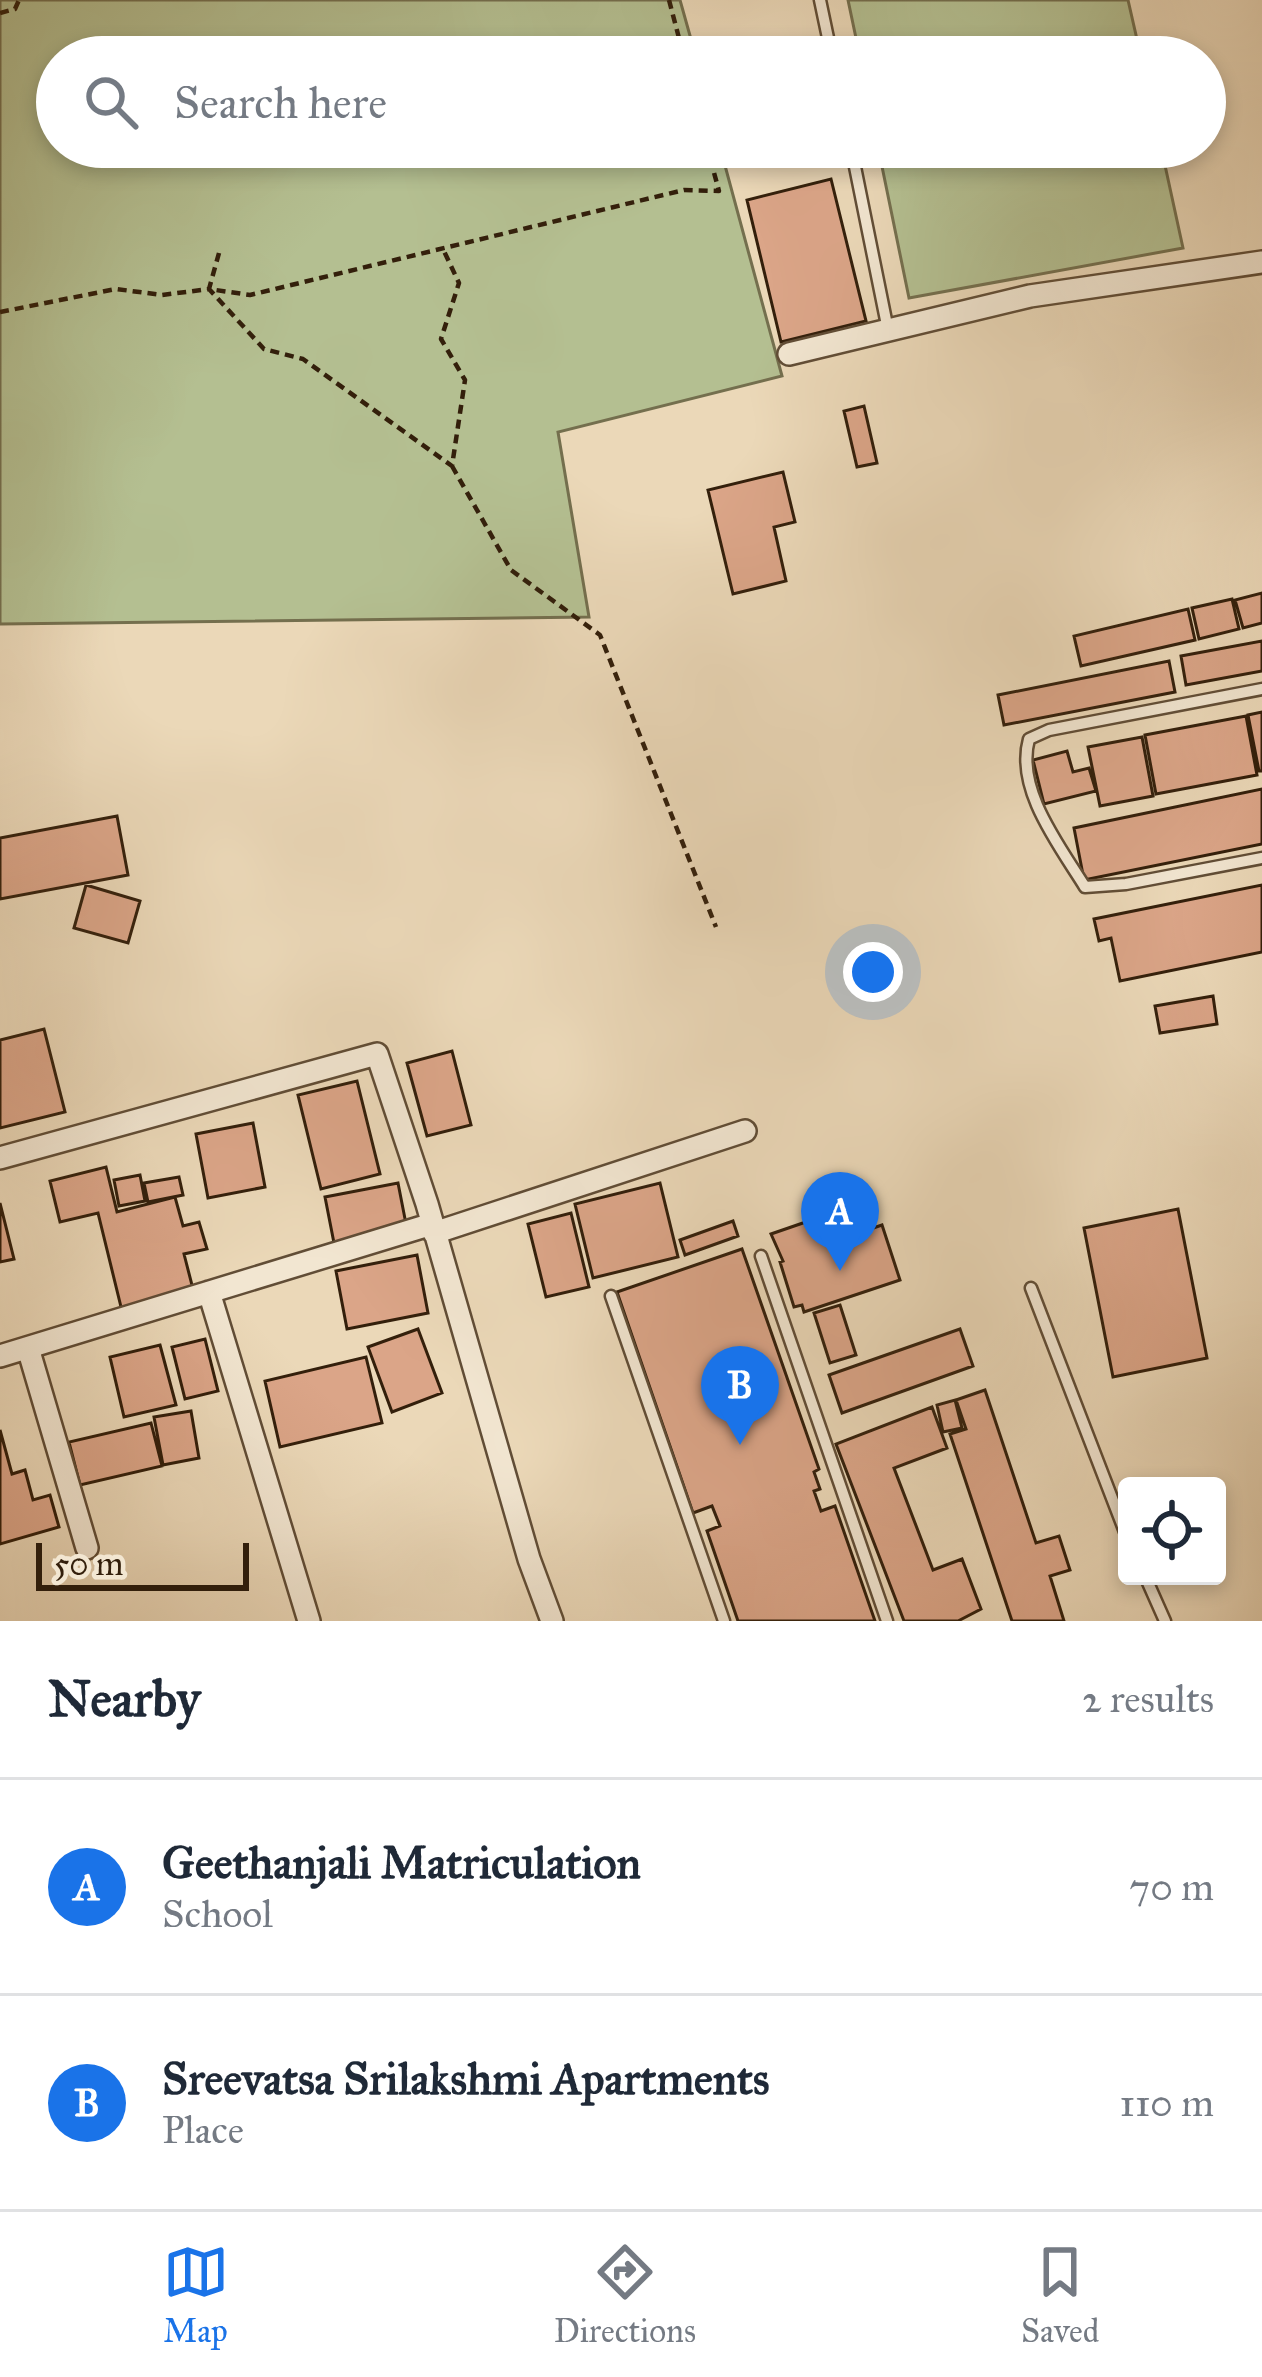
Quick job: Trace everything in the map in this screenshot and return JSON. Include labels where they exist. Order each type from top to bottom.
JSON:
[{"type":"street","points":[[789,353],[1030,296],[1262,262]]},
{"type":"street","points":[[0,1158],[376,1054],[552,1621]]},
{"type":"street","points":[[0,1356],[745,1131]]},
{"type":"street","points":[[209,1292],[309,1621]]},
{"type":"street","points":[[28,1348],[87,1548]]},
{"type":"lane","points":[[820,0],[828,36]]},
{"type":"lane","points":[[854,168],[888,329]]},
{"type":"lane","points":[[1262,689],[1049,730],[1030,739],[1024,758],[1028,786],[1085,886],[1126,884],[1262,858]]},
{"type":"lane","points":[[761,1256],[886,1621]]},
{"type":"lane","points":[[1031,1288],[1118,1514]]},
{"type":"lane","points":[[611,1296],[724,1621]]},
{"type":"lane","points":[[1149,1585],[1165,1621]]},
{"type":"path","points":[[0,14],[15,9],[19,0]]},
{"type":"path","points":[[669,0],[678,36]]},
{"type":"path","points":[[0,312],[116,290],[162,295],[208,289],[250,295],[684,190],[719,191],[713,168]]},
{"type":"path","points":[[442,248],[458,283],[441,338],[465,380],[452,466]]},
{"type":"path","points":[[208,289],[219,253]]},
{"type":"path","points":[[208,289],[264,350],[303,359],[452,466],[511,569],[600,635],[716,927]]},
{"type":"green space","points":[[0,0],[680,0],[690,36],[36,36],[36,168],[726,168],[782,376],[558,432],[589,617],[0,624]]},
{"type":"green space","points":[[848,0],[1128,0],[1136,36],[856,36]]},
{"type":"green space","points":[[882,168],[1166,168],[1183,248],[909,298]]},
{"type":"building","points":[[831,179],[866,321],[781,342],[747,200]]},
{"type":"building","points":[[864,406],[877,463],[857,467],[844,411]]},
{"type":"building","points":[[783,472],[795,522],[774,527],[786,581],[733,594],[708,490]]},
{"type":"building","points":[[1262,593],[1262,623],[1243,628],[1235,600]]},
{"type":"building","points":[[1232,599],[1239,629],[1199,639],[1192,608]]},
{"type":"building","points":[[1188,609],[1195,640],[1081,666],[1074,636]]},
{"type":"building","points":[[1262,641],[1262,671],[1186,685],[1181,656]]},
{"type":"building","points":[[1169,661],[1175,692],[1004,725],[998,695]]},
{"type":"building","points":[[1262,712],[1262,771],[1259,771],[1248,715]]},
{"type":"building","points":[[1246,716],[1257,775],[1156,794],[1145,735]]},
{"type":"building","points":[[1142,737],[1153,796],[1100,806],[1088,747]]},
{"type":"building","points":[[1067,751],[1073,772],[1089,768],[1096,791],[1044,804],[1033,760]]},
{"type":"building","points":[[1262,789],[1262,844],[1084,880],[1074,828]]},
{"type":"building","points":[[117,816],[128,875],[0,899],[0,838]]},
{"type":"building","points":[[86,885],[140,901],[128,943],[74,928]]},
{"type":"building","points":[[1262,885],[1262,952],[1120,981],[1111,938],[1099,941],[1094,919]]},
{"type":"building","points":[[1213,996],[1217,1024],[1160,1033],[1155,1006]]},
{"type":"building","points":[[44,1029],[65,1112],[0,1128],[0,1040]]},
{"type":"building","points":[[452,1051],[471,1125],[427,1136],[407,1063]]},
{"type":"building","points":[[357,1081],[380,1174],[321,1189],[298,1095]]},
{"type":"building","points":[[253,1123],[265,1187],[208,1198],[196,1134]]},
{"type":"building","points":[[106,1167],[117,1212],[175,1197],[183,1226],[199,1222],[207,1249],[184,1254],[194,1293],[122,1311],[98,1213],[60,1222],[50,1181]]},
{"type":"building","points":[[140,1175],[145,1201],[119,1206],[114,1180]]},
{"type":"building","points":[[179,1177],[183,1195],[148,1202],[144,1183]]},
{"type":"building","points":[[398,1183],[407,1229],[334,1243],[325,1197]]},
{"type":"building","points":[[660,1183],[678,1257],[593,1278],[575,1204]]},
{"type":"building","points":[[0,1203],[14,1259],[0,1262]]},
{"type":"building","points":[[1178,1209],[1207,1358],[1113,1377],[1084,1228]]},
{"type":"building","points":[[571,1213],[589,1287],[546,1297],[528,1224]]},
{"type":"building","points":[[829,1214],[838,1240],[882,1225],[900,1280],[804,1312],[802,1305],[794,1307],[771,1234]]},
{"type":"building","points":[[733,1221],[738,1236],[685,1255],[680,1240]]},
{"type":"building","points":[[742,1249],[819,1469],[814,1472],[820,1489],[814,1491],[821,1511],[835,1506],[875,1621],[738,1621],[707,1531],[720,1526],[712,1506],[693,1513],[617,1292]]},
{"type":"building","points":[[417,1255],[428,1313],[347,1329],[336,1271]]},
{"type":"building","points":[[840,1305],[856,1355],[830,1363],[814,1313]]},
{"type":"building","points":[[418,1329],[442,1393],[392,1412],[368,1347]]},
{"type":"building","points":[[960,1329],[973,1366],[842,1413],[829,1375]]},
{"type":"building","points":[[205,1339],[218,1391],[185,1399],[172,1347]]},
{"type":"building","points":[[160,1345],[176,1405],[124,1417],[110,1357]]},
{"type":"building","points":[[366,1357],[382,1423],[280,1447],[265,1381]]},
{"type":"building","points":[[985,1390],[1036,1543],[1059,1536],[1070,1570],[1050,1576],[1064,1621],[1012,1621],[950,1434],[966,1429],[956,1400]]},
{"type":"building","points":[[955,1400],[962,1428],[943,1432],[937,1405]]},
{"type":"building","points":[[932,1407],[947,1448],[894,1468],[933,1570],[962,1559],[981,1609],[958,1621],[904,1621],[836,1444]]},
{"type":"building","points":[[191,1411],[199,1458],[163,1465],[154,1417]]},
{"type":"building","points":[[151,1423],[162,1466],[80,1485],[69,1442]]},
{"type":"building","points":[[0,1430],[12,1474],[25,1470],[33,1500],[50,1495],[59,1527],[0,1544]]},
{"type":"place","name":"Geethanjali Matriculation","points":[[840,1271]]},
{"type":"place","name":"Sreevatsa Srilakshmi Apartments","points":[[740,1445]]}]
